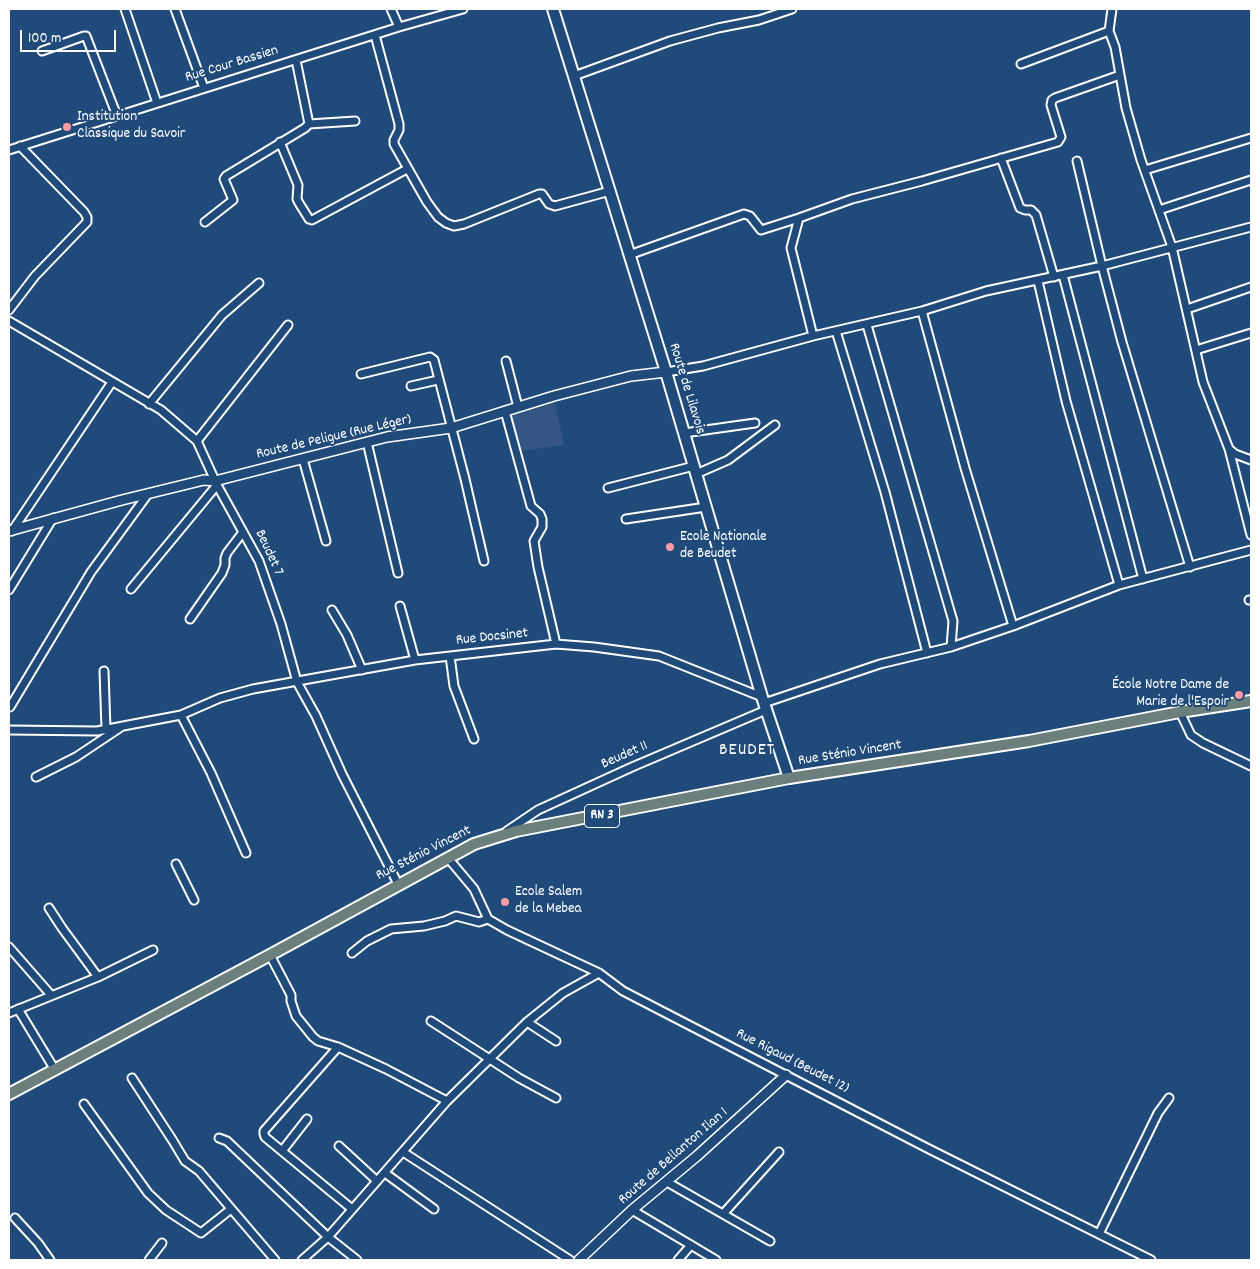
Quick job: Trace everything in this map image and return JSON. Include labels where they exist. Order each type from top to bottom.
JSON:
[{"type":"main road","name":"Route de Lilavois","points":[[553,9],[666,372],[764,704],[789,778]]},
{"type":"main road","name":"Rue Sténio Vincent","points":[[9,1094],[270,955],[398,884],[474,844],[499,836],[516,831],[789,778],[1029,741],[1180,712],[1251,701]]},
{"type":"street","points":[[125,9],[157,103]]},
{"type":"street","points":[[175,9],[204,88]]},
{"type":"street","points":[[391,9],[399,27]]},
{"type":"street","name":"Rue Cour Bassien","points":[[9,150],[399,27],[463,9]]},
{"type":"street","points":[[574,76],[670,41],[718,28],[759,20],[792,9]]},
{"type":"street","points":[[1112,9],[1109,31],[1115,47],[1126,108],[1172,247],[1203,382],[1229,449],[1251,535]]},
{"type":"street","points":[[1020,64],[1109,31]]},
{"type":"street","points":[[375,35],[399,124],[394,144],[407,169],[438,216],[446,223],[454,226],[472,221],[539,194],[542,194],[549,204],[555,206],[610,191]]},
{"type":"street","points":[[42,51],[86,36],[117,116]]},
{"type":"street","points":[[296,60],[309,124]]},
{"type":"street","points":[[629,255],[744,214],[750,216],[761,230],[852,199],[899,188],[1058,142],[1061,137],[1051,106],[1052,100],[1120,75]]},
{"type":"street","points":[[205,222],[233,200],[224,179],[226,176],[309,124],[355,121]]},
{"type":"street","points":[[1145,170],[1251,138]]},
{"type":"street","points":[[280,142],[298,185],[297,199],[312,220],[407,169]]},
{"type":"street","points":[[9,310],[35,276],[87,222],[84,212],[20,146]]},
{"type":"street","points":[[1001,158],[1020,208],[1031,210],[1036,215],[1054,277]]},
{"type":"street","points":[[1077,161],[1122,342],[1190,567]]},
{"type":"street","points":[[1159,210],[1251,180]]},
{"type":"street","points":[[799,218],[791,248],[813,336]]},
{"type":"street","points":[[666,372],[703,366],[813,336],[922,311],[986,291],[1102,266],[1251,227]]},
{"type":"street","points":[[1064,275],[1143,579]]},
{"type":"street","points":[[1038,281],[1066,401],[1119,585]]},
{"type":"street","points":[[149,404],[222,315],[259,283]]},
{"type":"street","points":[[1186,309],[1251,286]]},
{"type":"street","points":[[922,311],[965,468],[1013,626]]},
{"type":"street","name":"Beudet 7","points":[[9,321],[161,410],[197,441],[216,483],[259,561],[281,624],[297,682],[316,716],[342,774],[398,884]]},
{"type":"street","points":[[867,325],[953,621],[951,647]]},
{"type":"street","points":[[197,441],[288,326]]},
{"type":"street","points":[[836,331],[885,492],[927,653]]},
{"type":"street","points":[[1196,350],[1251,333]]},
{"type":"street","points":[[361,374],[430,357],[434,360],[484,561]]},
{"type":"street","points":[[506,361],[518,407]]},
{"type":"street","name":"Route de Peligue (Rue Léger)","points":[[10,531],[53,518],[204,480],[216,483],[387,437],[451,428],[630,376],[666,372]]},
{"type":"street","points":[[411,386],[438,380]]},
{"type":"street","points":[[10,531],[112,382]]},
{"type":"street","points":[[505,411],[530,506],[540,514],[542,519],[542,527],[534,541],[538,567],[556,644]]},
{"type":"street","points":[[684,433],[755,423]]},
{"type":"street","points":[[608,488],[724,463],[775,425]]},
{"type":"street","points":[[367,442],[398,573]]},
{"type":"street","points":[[1229,449],[1235,454],[1251,460]]},
{"type":"street","points":[[303,459],[326,541]]},
{"type":"street","points":[[130,589],[216,483]]},
{"type":"street","points":[[10,707],[91,572],[148,494]]},
{"type":"street","points":[[626,518],[706,507]]},
{"type":"street","points":[[9,590],[53,518]]},
{"type":"street","points":[[190,619],[222,573],[226,565],[225,558],[227,553],[243,532]]},
{"type":"street","name":"Beudet 11","points":[[499,836],[538,810],[764,704],[880,664],[951,647],[1013,626],[1119,585],[1251,550]]},
{"type":"street","points":[[400,606],[415,660]]},
{"type":"street","points":[[332,610],[362,670]]},
{"type":"street","name":"Rue Docsinet","points":[[9,730],[97,731],[181,715],[220,698],[253,689],[415,660],[556,644],[659,656],[764,704]]},
{"type":"street","points":[[450,656],[454,686],[474,739]]},
{"type":"street","points":[[104,670],[106,729]]},
{"type":"street","points":[[1180,712],[1191,735],[1251,766]]},
{"type":"street","points":[[181,715],[211,773],[246,853]]},
{"type":"street","points":[[36,777],[76,756],[124,725]]},
{"type":"street","points":[[352,953],[367,941],[391,929],[424,926],[456,916],[479,922],[488,919],[474,889],[448,858]]},
{"type":"street","points":[[176,864],[194,900]]},
{"type":"street","points":[[49,908],[98,977]]},
{"type":"street","name":"Rue Rigaud (Beudet 12)","points":[[488,919],[507,930],[598,973],[623,991],[929,1149],[1151,1260]]},
{"type":"street","points":[[9,947],[51,995]]},
{"type":"street","points":[[9,1013],[98,977],[153,950]]},
{"type":"street","points":[[270,955],[291,995],[291,1002],[296,1016],[313,1037],[318,1041],[338,1047],[386,1068],[448,1102]]},
{"type":"street","points":[[302,1260],[328,1237],[448,1102],[527,1022],[563,993],[598,973]]},
{"type":"street","points":[[18,1009],[55,1070]]},
{"type":"street","points":[[431,1021],[519,1078],[556,1098]]},
{"type":"street","points":[[527,1022],[556,1041]]},
{"type":"street","points":[[338,1047],[264,1131],[265,1137],[352,1209]]},
{"type":"street","name":"Route de Bellanton Ilan 1","points":[[580,1260],[632,1210],[667,1182],[786,1075]]},
{"type":"street","points":[[132,1078],[185,1161],[199,1171],[275,1260]]},
{"type":"street","points":[[1099,1234],[1158,1113],[1170,1098]]},
{"type":"street","points":[[84,1104],[148,1193],[166,1210],[202,1233],[231,1209]]},
{"type":"street","points":[[282,1151],[307,1119]]},
{"type":"street","points":[[219,1138],[227,1141],[328,1237],[357,1260]]},
{"type":"street","points":[[339,1146],[377,1181]]},
{"type":"street","points":[[403,1152],[570,1260]]},
{"type":"street","points":[[723,1214],[779,1152]]},
{"type":"street","points":[[385,1173],[434,1209]]},
{"type":"street","points":[[667,1182],[770,1241]]},
{"type":"street","points":[[632,1210],[716,1260]]},
{"type":"street","points":[[15,1218],[38,1243],[50,1260]]},
{"type":"street","points":[[149,1260],[162,1243]]},
{"type":"street","points":[[678,1260],[691,1245]]},
{"type":"shaded area","points":[[555,403],[564,445],[521,451],[510,416]]},
{"type":"place","name":"Institution Classique du Savoir","points":[[67,127]]},
{"type":"place","name":"Ecole Nationale de Beudet","points":[[670,547]]},
{"type":"place","name":"École Notre Dame de Marie de l'Espoir","points":[[1239,695]]},
{"type":"place","name":"Ecole Salem de la Mebea","points":[[505,902]]},
{"type":"district","name":"BEUDET","points":[[747,752]]}]
